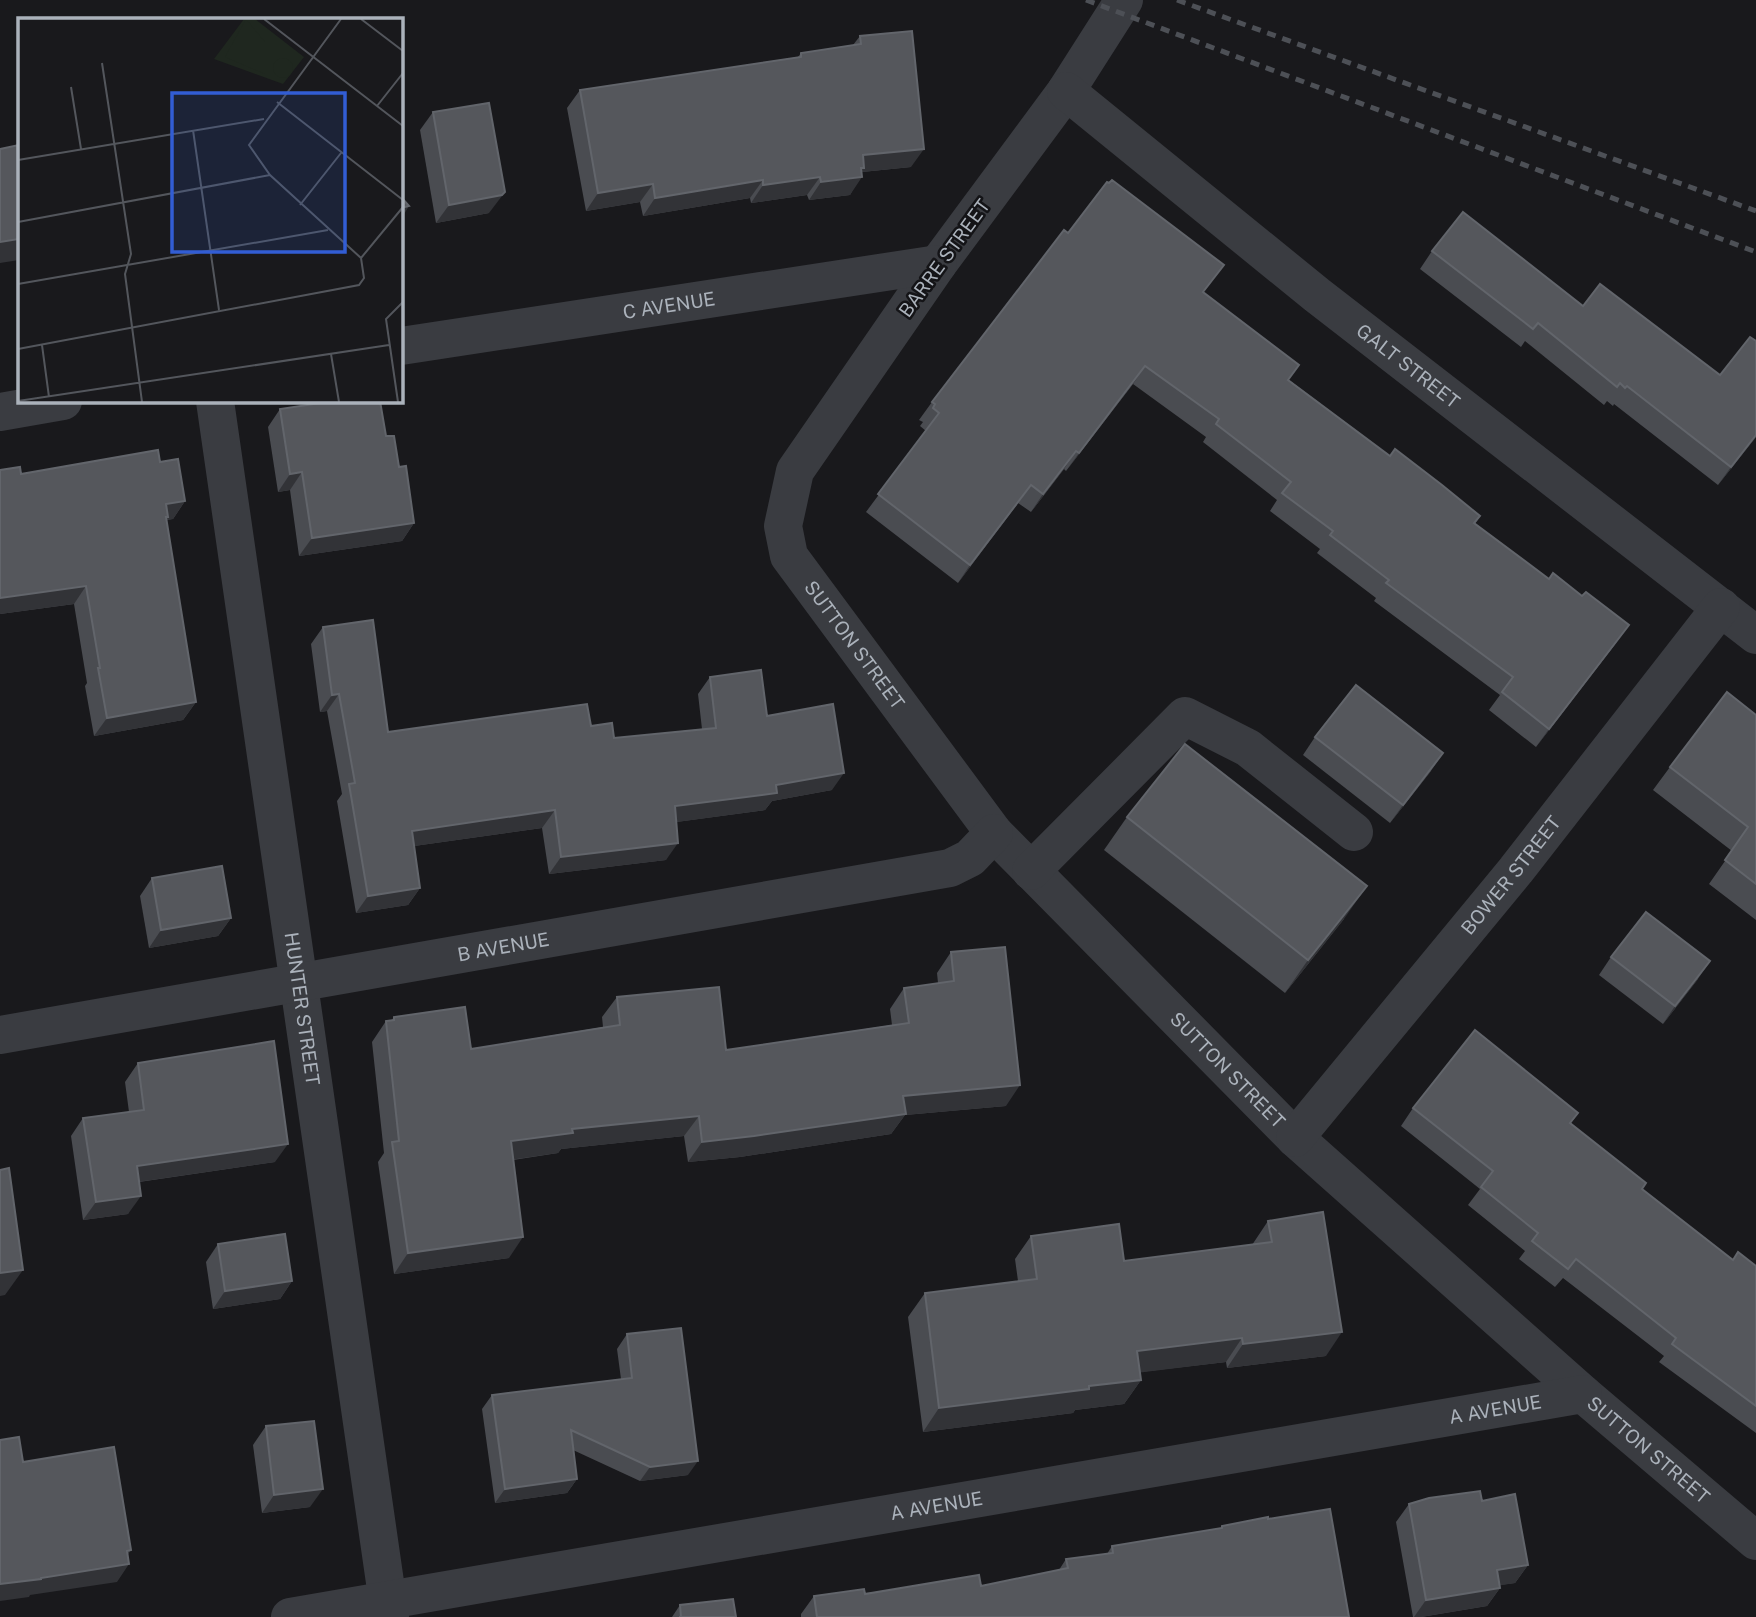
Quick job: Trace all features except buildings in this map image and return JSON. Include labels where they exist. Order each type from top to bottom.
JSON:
[{"type":"street","name":"BARRE STREET","points":[[783,526],[795,471],[938,264],[1066,91],[1124,0]]},
{"type":"street","name":"GALT STREET","points":[[1066,91],[1328,303],[1756,635]]},
{"type":"street","name":"C AVENUE","points":[[402,346],[938,264]]},
{"type":"street","points":[[0,412],[57,402]]},
{"type":"street","name":"HUNTER STREET","points":[[215,402],[389,1609]]},
{"type":"street","name":"SUTTON STREET","points":[[783,526],[789,556],[994,834],[1295,1138],[1583,1394],[1756,1541]]},
{"type":"street","name":"BOWER STREET","points":[[1295,1138],[1516,870],[1721,607]]},
{"type":"street","points":[[1031,871],[1185,716],[1248,748],[1354,832]]},
{"type":"street","name":"B AVENUE","points":[[0,1035],[950,868],[970,858],[994,834]]},
{"type":"street","name":"A AVENUE","points":[[290,1617],[389,1609],[1583,1394]]},
{"type":"railway","points":[[1086,0],[1756,252]]},
{"type":"railway","points":[[1177,0],[1756,211]]}]
